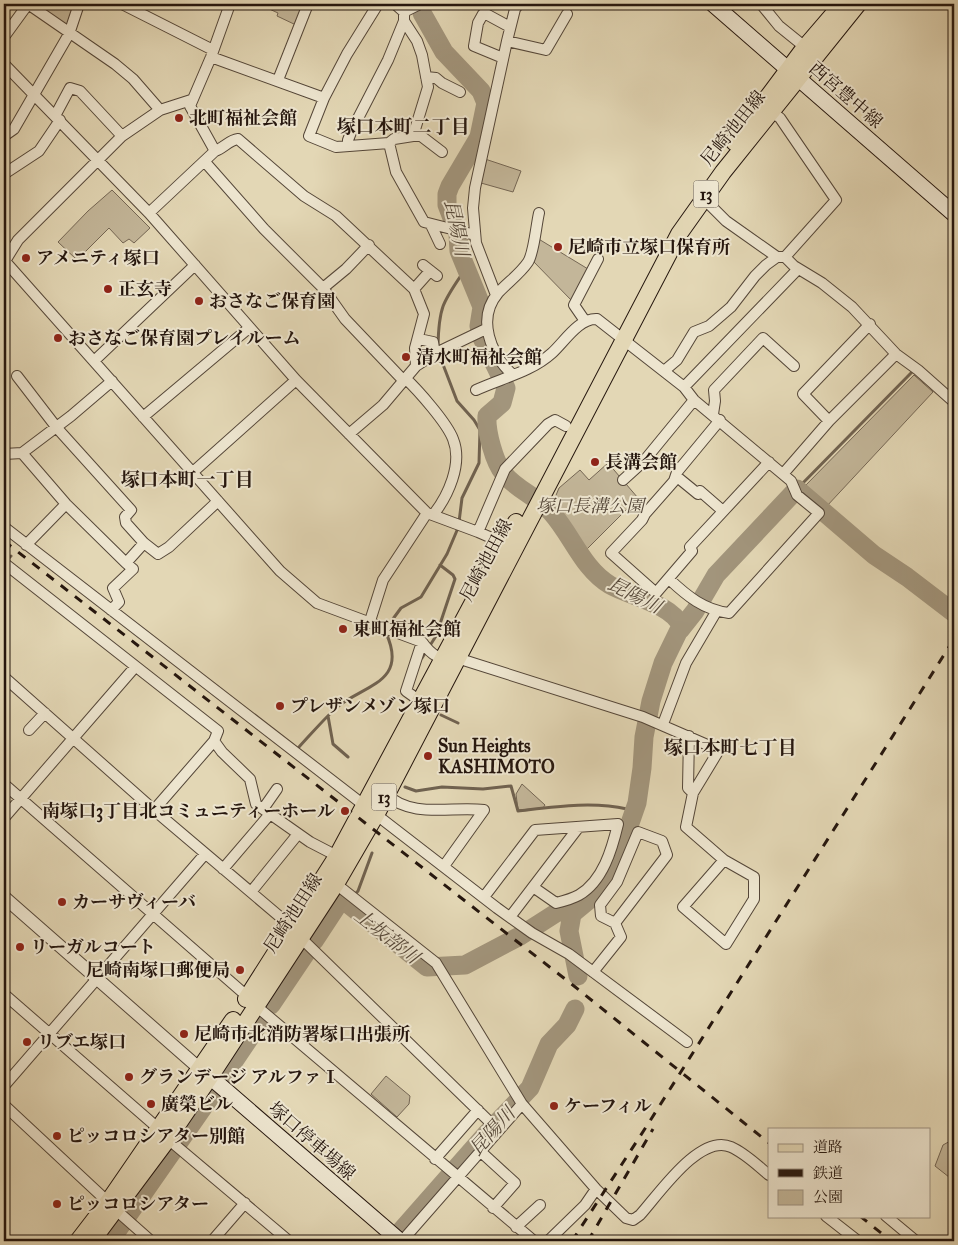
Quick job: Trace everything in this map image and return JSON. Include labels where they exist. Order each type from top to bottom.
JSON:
[{"type":"main road","name":"西宮豊中線","points":[[714,4],[954,214]]},
{"type":"main road","name":"尼崎池田線","points":[[535,497],[566,426],[679,234],[703,198],[772,112],[805,47],[842,4]]},
{"type":"main road","name":"尼崎池田線","points":[[92,1241],[119,1212],[171,1140],[205,1073],[296,933],[337,856],[370,810],[386,794],[435,652],[510,546],[619,335],[647,270],[688,204],[793,73],[858,4]]},
{"type":"main road","name":"尼崎池田線","points":[[296,933],[340,887],[370,810],[420,701],[435,652]]},
{"type":"main road","name":"塚口停車場線","points":[[205,1073],[398,1239]]},
{"type":"main road","name":"尼崎池田線","points":[[78,1241],[119,1212]]},
{"type":"street","points":[[4,37],[28,4],[121,69],[160,110]]},
{"type":"street","points":[[4,136],[14,128],[69,34],[79,4]]},
{"type":"street","points":[[124,4],[212,53],[324,98]]},
{"type":"street","points":[[215,151],[190,106],[230,4]]},
{"type":"street","points":[[278,80],[308,4]]},
{"type":"street","points":[[378,4],[357,34],[324,98],[309,136],[336,147],[389,143],[394,139],[421,136],[442,152]]},
{"type":"street","points":[[395,4],[410,11]]},
{"type":"street","points":[[496,295],[476,243],[475,188],[510,27],[515,9],[519,4]]},
{"type":"street","points":[[761,4],[779,26],[805,47]]},
{"type":"street","points":[[348,146],[352,130],[388,60],[410,11]]},
{"type":"street","points":[[410,11],[428,87],[413,136]]},
{"type":"street","points":[[503,58],[474,46],[478,23],[483,14],[486,14],[510,27]]},
{"type":"street","points":[[507,40],[546,50],[567,14]]},
{"type":"street","points":[[4,64],[149,213],[296,380],[430,514],[510,546]]},
{"type":"street","points":[[426,76],[436,78],[460,92]]},
{"type":"street","points":[[4,174],[39,151],[58,118],[70,88],[80,91],[122,136]]},
{"type":"street","points":[[191,100],[160,110],[122,136],[18,240],[4,260],[267,558],[317,603],[360,620],[370,621],[387,627],[435,652],[648,718],[720,750],[693,794],[686,827],[724,860],[754,877],[754,899],[726,944],[683,907],[724,860]]},
{"type":"street","points":[[664,371],[677,360],[694,332],[708,326],[721,316],[741,296],[755,276],[781,257],[836,200],[780,118],[772,112]]},
{"type":"street","points":[[149,213],[215,151],[222,149],[232,140],[238,139],[304,196],[336,216],[414,289],[424,310],[419,339],[415,348],[416,366]]},
{"type":"street","points":[[389,143],[400,180],[424,222],[475,235]]},
{"type":"street","points":[[205,162],[264,229],[323,288],[345,319],[404,379],[449,432],[454,444],[454,478],[441,504],[430,514],[383,580],[370,621]]},
{"type":"street","points":[[703,198],[726,220],[822,283],[870,324],[896,354],[954,402]]},
{"type":"street","points":[[349,434],[383,405],[404,383],[404,379],[416,366],[437,352],[482,331],[496,295],[528,261],[539,213]]},
{"type":"street","points":[[430,225],[440,244]]},
{"type":"street","points":[[323,288],[346,269],[368,245]]},
{"type":"street","points":[[585,321],[574,305],[598,260]]},
{"type":"street","points":[[94,361],[194,265]]},
{"type":"street","points":[[684,387],[798,269]]},
{"type":"street","points":[[414,289],[430,271]]},
{"type":"street","points":[[476,390],[543,360],[585,321],[597,319],[684,387],[694,400],[791,481],[795,492],[819,513],[729,614],[716,612],[690,599],[669,579]]},
{"type":"street","points":[[829,421],[803,394],[870,324]]},
{"type":"street","points":[[143,417],[249,328]]},
{"type":"street","points":[[482,331],[505,368],[507,377]]},
{"type":"street","points":[[769,462],[690,547],[692,551],[656,593],[611,553],[642,520],[676,476],[716,417],[714,390],[763,338],[794,366]]},
{"type":"street","points":[[419,339],[433,342],[437,352]]},
{"type":"street","points":[[782,474],[829,421],[896,354]]},
{"type":"street","points":[[17,376],[57,428],[131,510],[125,517],[126,523],[144,543],[158,554],[169,547],[218,501]]},
{"type":"street","points":[[193,472],[296,380]]},
{"type":"street","points":[[4,454],[22,453],[57,428],[112,381]]},
{"type":"street","points":[[623,480],[644,461],[694,400]]},
{"type":"street","points":[[478,532],[504,473],[548,424],[555,420],[566,426]]},
{"type":"street","points":[[22,453],[66,504],[133,569],[113,588],[119,602],[110,610]]},
{"type":"street","points":[[676,476],[698,494],[700,491],[723,511]]},
{"type":"street","points":[[26,545],[66,504]]},
{"type":"street","points":[[4,527],[510,918],[569,954],[687,1042]]},
{"type":"street","points":[[126,563],[144,543]]},
{"type":"street","points":[[6,565],[218,730],[214,741],[154,810]]},
{"type":"street","points":[[663,724],[686,663],[716,612]]},
{"type":"street","points":[[420,701],[406,691],[435,652]]},
{"type":"street","points":[[4,818],[135,667]]},
{"type":"street","points":[[4,677],[296,933],[495,1127]]},
{"type":"street","points":[[30,730],[45,713]]},
{"type":"street","points":[[689,736],[688,788],[693,794]]},
{"type":"street","points":[[214,741],[222,752],[250,779],[256,804],[298,834],[337,856]]},
{"type":"street","points":[[4,784],[435,1159],[534,1241]]},
{"type":"street","points":[[223,869],[266,811],[278,789]]},
{"type":"street","points":[[386,794],[404,806],[424,810],[484,810],[444,866]]},
{"type":"street","points":[[484,897],[535,830],[618,824],[612,849],[595,881],[579,895],[556,904],[533,887]]},
{"type":"street","points":[[510,918],[578,828]]},
{"type":"street","points":[[593,972],[621,937],[615,923],[600,916],[600,906],[617,882],[638,832],[662,841],[667,855],[615,923]]},
{"type":"street","points":[[251,892],[298,834]]},
{"type":"street","points":[[4,1086],[205,854]]},
{"type":"street","points":[[340,887],[438,967],[520,1100],[596,1189],[626,1218],[633,1220],[640,1215],[685,1165],[704,1148],[721,1145],[731,1147],[768,1173]]},
{"type":"street","points":[[4,897],[205,1073]]},
{"type":"street","points":[[4,994],[289,1241]]},
{"type":"street","points":[[398,1239],[454,1174],[480,1151],[495,1127],[520,1100]]},
{"type":"street","points":[[4,1105],[151,1241]]},
{"type":"street","points":[[435,1159],[478,1110]]},
{"type":"street","points":[[480,1151],[515,1183],[493,1208]]},
{"type":"street","points":[[548,1241],[585,1205],[596,1189]]},
{"type":"street","points":[[212,1241],[245,1203]]},
{"type":"street","points":[[516,1227],[540,1205]]},
{"type":"street","points":[[829,1218],[858,1241]]},
{"type":"street","points":[[888,1218],[916,1241]]},
{"type":"green space","points":[[36,4],[76,4],[69,25],[66,25]]},
{"type":"green space","points":[[266,4],[304,4],[296,25],[277,16],[278,13],[265,7]]},
{"type":"green space","points":[[485,159],[521,171],[513,192],[481,183]]},
{"type":"green space","points":[[112,190],[150,228],[134,243],[129,239],[123,243],[109,228],[77,260],[58,242],[88,211]]},
{"type":"green space","points":[[537,238],[588,269],[572,301],[533,261]]},
{"type":"green space","points":[[914,375],[933,392],[826,507],[804,487]]},
{"type":"green space","name":"塚口長溝公園","points":[[608,463],[638,498],[587,549],[552,505],[559,488],[580,470],[589,480]]},
{"type":"green space","points":[[522,784],[545,805],[543,808],[518,810],[516,794]]},
{"type":"green space","points":[[386,1076],[410,1096],[409,1104],[397,1117],[371,1094]]},
{"type":"green space","points":[[952,1140],[954,1141],[954,1181],[935,1166],[943,1145]]},
{"type":"waterway","name":"昆陽川","points":[[422,4],[422,13],[444,52],[481,91],[486,103],[479,137],[450,186],[447,194],[447,205],[458,234],[459,251],[482,307],[479,326],[481,336],[506,388],[502,403],[487,416],[489,438],[497,462],[500,469],[509,479],[551,512],[592,570],[600,578],[618,589],[660,606],[676,618],[681,626],[663,663],[651,701],[644,737],[637,803],[613,872],[595,895],[572,914],[569,931],[578,976]]},
{"type":"waterway","points":[[438,345],[441,311],[452,288],[466,268]]},
{"type":"waterway","points":[[439,354],[457,401],[474,420],[480,430],[479,463],[462,498],[459,522]]},
{"type":"waterway","points":[[797,489],[912,372]]},
{"type":"waterway","points":[[680,630],[695,611],[716,575],[797,489],[874,555],[907,577],[954,613]]},
{"type":"waterway","points":[[387,627],[401,608],[421,597],[447,554],[458,528]]},
{"type":"waterway","points":[[422,658],[436,636],[455,579],[453,575],[440,565]]},
{"type":"waterway","points":[[299,747],[336,708],[380,681],[387,673],[392,663],[392,650],[386,633]]},
{"type":"waterway","points":[[441,715],[458,723]]},
{"type":"waterway","points":[[328,716],[333,744],[348,757]]},
{"type":"waterway","points":[[405,787],[416,791],[442,787],[483,789],[511,786],[518,811],[586,805],[627,809]]},
{"type":"waterway","points":[[347,903],[358,891],[372,853]]},
{"type":"waterway","name":"上坂部川","points":[[314,941],[339,903],[347,903],[427,967],[465,965],[520,936],[556,913],[583,903]]},
{"type":"waterway","name":"上坂部川","points":[[271,1005],[306,953]]},
{"type":"waterway","name":"昆陽川","points":[[392,1241],[487,1133],[530,1088],[549,1044],[567,1025],[575,1009]]},
{"type":"waterway","name":"上坂部川","points":[[226,1073],[261,1021]]},
{"type":"waterway","name":"上坂部川","points":[[110,1241],[211,1096]]},
{"type":"railway","points":[[4,541],[574,986],[768,1142]]},
{"type":"railway","points":[[572,1241],[954,639]]},
{"type":"railway","points":[[588,1241],[653,1129]]},
{"type":"railway","points":[[862,1218],[891,1241]]},
{"type":"place","name":"北町福祉会館","points":[[179,118]]},
{"type":"place","name":"尼崎市立塚口保育所","points":[[558,247]]},
{"type":"place","name":"アメニティ塚口","points":[[26,258]]},
{"type":"place","name":"正玄寺","points":[[108,289]]},
{"type":"place","name":"おさなご保育園","points":[[199,301]]},
{"type":"place","name":"おさなご保育園プレイルーム","points":[[58,338]]},
{"type":"place","name":"清水町福祉会館","points":[[406,357]]},
{"type":"place","name":"長溝会館","points":[[595,462]]},
{"type":"place","name":"東町福祉会館","points":[[343,629]]},
{"type":"place","name":"プレザンメゾン塚口","points":[[280,706]]},
{"type":"place","name":"Sun Heights KASHIMOTO","points":[[428,756]]},
{"type":"place","name":"南塚口3丁目北コミュニティーホール","points":[[345,811]]},
{"type":"place","name":"カーサヴィーバ","points":[[62,902]]},
{"type":"place","name":"リーガルコート","points":[[20,947]]},
{"type":"place","name":"尼崎南塚口郵便局","points":[[240,970]]},
{"type":"place","name":"尼崎市北消防署塚口出張所","points":[[184,1034]]},
{"type":"place","name":"リブエ塚口","points":[[27,1042]]},
{"type":"place","name":"グランデージ アルファⅠ","points":[[129,1077]]},
{"type":"place","name":"廣榮ビル","points":[[151,1104]]},
{"type":"place","name":"ケーフィル","points":[[554,1106]]},
{"type":"place","name":"ピッコロシアター別館","points":[[57,1136]]},
{"type":"place","name":"ピッコロシアター","points":[[57,1204]]},
{"type":"district","name":"塚口本町二丁目","points":[[403,126]]},
{"type":"district","name":"塚口本町一丁目","points":[[187,479]]},
{"type":"district","name":"塚口本町七丁目","points":[[730,747]]}]
